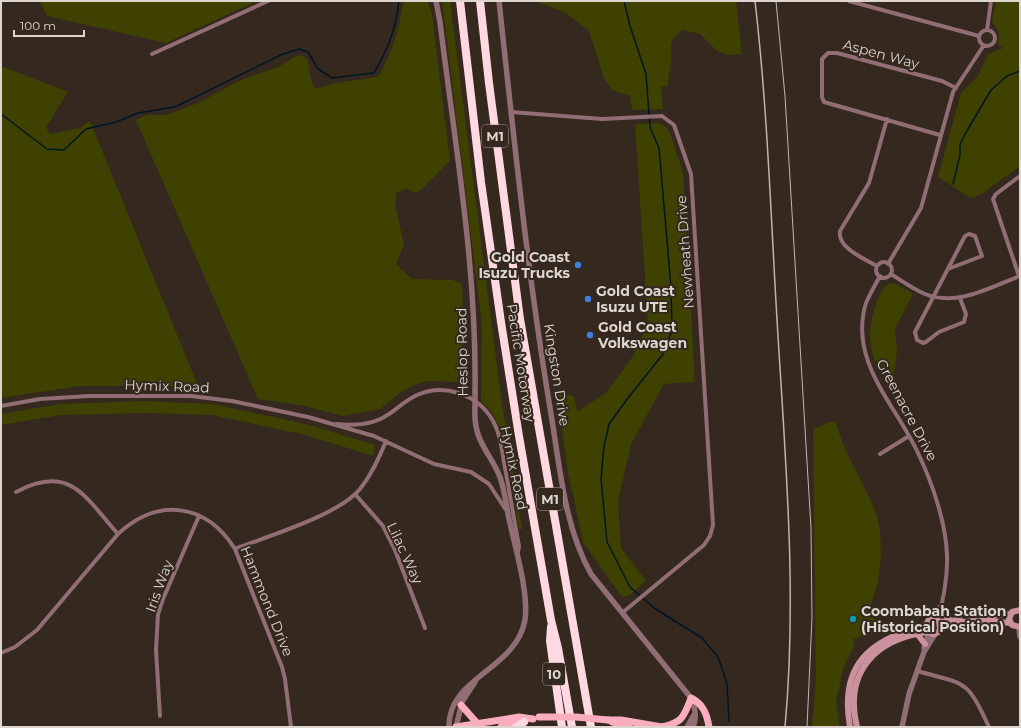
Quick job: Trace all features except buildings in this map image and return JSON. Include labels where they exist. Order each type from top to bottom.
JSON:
[{"type":"highway","name":"Pacific Motorway","points":[[460,1],[481,182],[502,330],[551,620],[558,648],[572,727]]},
{"type":"highway","name":"Pacific Motorway","points":[[480,1],[495,137],[520,319],[591,727]]},
{"type":"highway","name":"10","points":[[551,620],[550,640],[562,727]]},
{"type":"highway","points":[[516,727],[524,722]]},
{"type":"main road","points":[[941,607],[950,620]]},
{"type":"main road","points":[[850,727],[847,695],[854,672],[861,660],[872,648],[885,640],[926,625],[931,619],[939,621],[1010,614],[1016,610],[1020,610]]},
{"type":"main road","points":[[1010,614],[1010,624]]},
{"type":"main road","points":[[933,632],[939,621]]},
{"type":"main road","points":[[857,727],[853,697],[860,671],[868,660],[881,648],[917,634],[933,632],[955,624],[983,621],[1010,624],[1019,628]]},
{"type":"main road","points":[[926,625],[933,632]]},
{"type":"main road","points":[[917,634],[925,644]]},
{"type":"main road","points":[[456,727],[520,717],[576,717],[621,720],[662,727],[672,724],[682,718],[691,698],[703,707],[709,727]]},
{"type":"main road","points":[[461,705],[477,723]]},
{"type":"main road","points":[[501,727],[536,718]]},
{"type":"main road","points":[[608,720],[629,727]]},
{"type":"street","points":[[152,54],[268,1]]},
{"type":"street","name":"Heslop Road","points":[[436,1],[440,22],[471,266],[475,335],[475,424],[479,437],[499,477],[526,599],[526,613],[519,638],[509,652],[468,685],[451,711],[449,727]]},
{"type":"street","name":"Kingston Drive","points":[[499,1],[538,334],[571,521],[580,554],[591,574],[691,698],[696,721],[693,727]]},
{"type":"street","points":[[849,1],[979,36]]},
{"type":"street","points":[[987,30],[991,1]]},
{"type":"street","points":[[979,36],[982,32],[987,30]]},
{"type":"street","points":[[888,264],[921,208],[949,102],[956,88],[984,45],[991,44],[994,40],[993,33],[987,30]]},
{"type":"street","points":[[979,36],[980,41],[984,45]]},
{"type":"street","name":"Aspen Way","points":[[940,135],[824,102],[822,97],[821,62],[825,54],[832,52],[942,81],[956,88]]},
{"type":"street","name":"Newheath Drive","points":[[511,112],[602,119],[640,116],[656,116],[666,118],[674,125],[692,174],[713,525],[710,536],[704,545],[622,613]]},
{"type":"street","points":[[877,266],[846,247],[839,240],[839,236],[840,231],[869,183],[887,119]]},
{"type":"street","points":[[890,274],[932,297],[948,299],[960,298],[1020,276],[993,198],[996,194],[1020,176]]},
{"type":"street","points":[[948,269],[982,256],[975,236],[969,234],[965,236],[915,332],[917,340],[923,343],[926,342],[939,332],[964,322],[966,314],[960,298]]},
{"type":"street","points":[[883,262],[888,264],[892,269],[890,274],[884,278],[877,273],[877,266],[883,262]]},
{"type":"street","name":"Greenacre Drive","points":[[880,276],[871,293],[865,310],[862,330],[864,350],[871,372],[909,436],[927,472],[944,531],[947,567],[939,621]]},
{"type":"street","name":"Hymix Road","points":[[330,423],[352,425],[376,421],[388,415],[410,399],[422,393],[436,390],[462,394],[479,405],[493,421],[500,439],[519,546],[517,559]]},
{"type":"street","name":"Hymix Road","points":[[1,406],[64,396],[191,396],[232,401],[330,423],[386,441],[434,464],[463,470],[480,476],[496,492],[507,510]]},
{"type":"street","points":[[880,454],[909,436]]},
{"type":"street","points":[[235,549],[330,511],[345,502],[355,494],[375,468],[386,441]]},
{"type":"street","points":[[16,492],[31,484],[50,480],[66,482],[81,493],[118,534]]},
{"type":"street","name":"Lilac Way","points":[[355,494],[383,526],[395,550],[425,628]]},
{"type":"street","name":"Hammond Drive","points":[[1,654],[15,647],[37,630],[118,534],[140,517],[154,512],[177,510],[199,516],[215,525],[235,549],[282,667],[291,727]]},
{"type":"street","name":"Iris Way","points":[[160,716],[156,650],[158,614],[199,516]]},
{"type":"street","points":[[931,619],[941,607]]},
{"type":"street","points":[[1019,628],[1020,637]]},
{"type":"street","points":[[924,652],[925,644],[933,632]]},
{"type":"street","points":[[902,727],[905,707],[924,652],[933,632]]},
{"type":"street","points":[[917,671],[954,680],[967,687],[974,696],[988,727]]},
{"type":"street","name":"Heslop Road","points":[[456,727],[461,705],[478,678]]},
{"type":"street","points":[[687,727],[695,713]]},
{"type":"shaded area","points":[[40,1],[257,1],[166,43],[47,16]]},
{"type":"shaded area","points":[[403,1],[427,1],[432,14],[450,161],[421,190],[414,193],[407,189],[397,192],[395,205],[404,244],[396,264],[412,279],[453,280],[462,284],[462,346],[457,382],[429,381],[414,385],[401,392],[380,409],[342,416],[305,406],[258,399],[136,120],[146,115],[167,115],[198,103],[241,80],[278,67],[296,56],[301,55],[308,60],[311,78],[315,88],[379,76],[395,40]]},
{"type":"shaded area","points":[[442,1],[450,1],[501,397],[522,529],[519,530],[503,436],[495,417],[481,401],[482,325]]},
{"type":"shaded area","points":[[535,1],[736,1],[742,54],[728,55],[717,51],[700,34],[683,30],[674,37],[671,44],[671,63],[668,85],[661,87],[663,109],[632,110],[630,96],[612,90],[604,78],[589,31],[566,13]]},
{"type":"shaded area","points":[[996,1],[1020,1],[1020,166],[983,193],[971,198],[938,177],[961,93],[978,76],[988,54],[1003,48],[998,45],[999,32],[992,22]]},
{"type":"shaded area","points":[[1,66],[68,92],[46,127],[50,134],[79,128],[90,121],[198,386],[79,386],[1,398]]},
{"type":"shaded area","points":[[658,123],[665,126],[670,133],[683,172],[695,382],[664,384],[631,444],[618,501],[621,548],[646,581],[630,595],[622,597],[583,542],[568,472],[562,431],[559,391],[574,397],[577,412],[607,392],[633,356],[648,324],[635,124]]},
{"type":"shaded area","points":[[889,283],[896,284],[913,294],[895,329],[897,352],[894,373],[886,380],[875,361],[870,344],[870,334],[876,304],[883,290]]},
{"type":"shaded area","points":[[144,401],[212,404],[306,424],[372,444],[375,446],[373,456],[306,435],[212,415],[150,413],[61,415],[1,425],[1,414],[61,404]]},
{"type":"shaded area","points":[[832,421],[836,422],[843,444],[868,495],[879,524],[881,543],[879,572],[877,585],[867,616],[885,623],[883,630],[854,639],[854,647],[844,666],[836,702],[840,727],[812,727],[816,680],[813,429]]},
{"type":"waterway","points":[[1,114],[47,149],[64,150],[86,129],[116,122],[138,113],[175,107],[283,54],[299,49],[308,52],[318,69],[332,78],[374,73],[391,38],[396,21],[399,1]]},
{"type":"waterway","points":[[624,1],[630,26],[646,74],[650,127],[659,148],[671,287],[672,330],[663,354],[609,424],[604,446],[601,479],[607,542],[630,587],[654,608],[702,638],[718,657],[727,684],[729,721]]},
{"type":"waterway","points":[[953,184],[960,155],[960,144],[991,90],[1007,76],[1020,71]]},
{"type":"tram line","points":[[776,1],[785,96],[811,528],[812,618],[807,727]]},
{"type":"railway","points":[[755,1],[766,127],[787,483],[790,629],[785,727]]},
{"type":"place","name":"Gold Coast Isuzu Trucks","points":[[578,265]]},
{"type":"place","name":"Gold Coast Isuzu UTE","points":[[588,299]]},
{"type":"place","name":"Gold Coast Volkswagen","points":[[590,335]]},
{"type":"place","name":"Coombabah Station (Historical Position)","points":[[853,619]]}]
